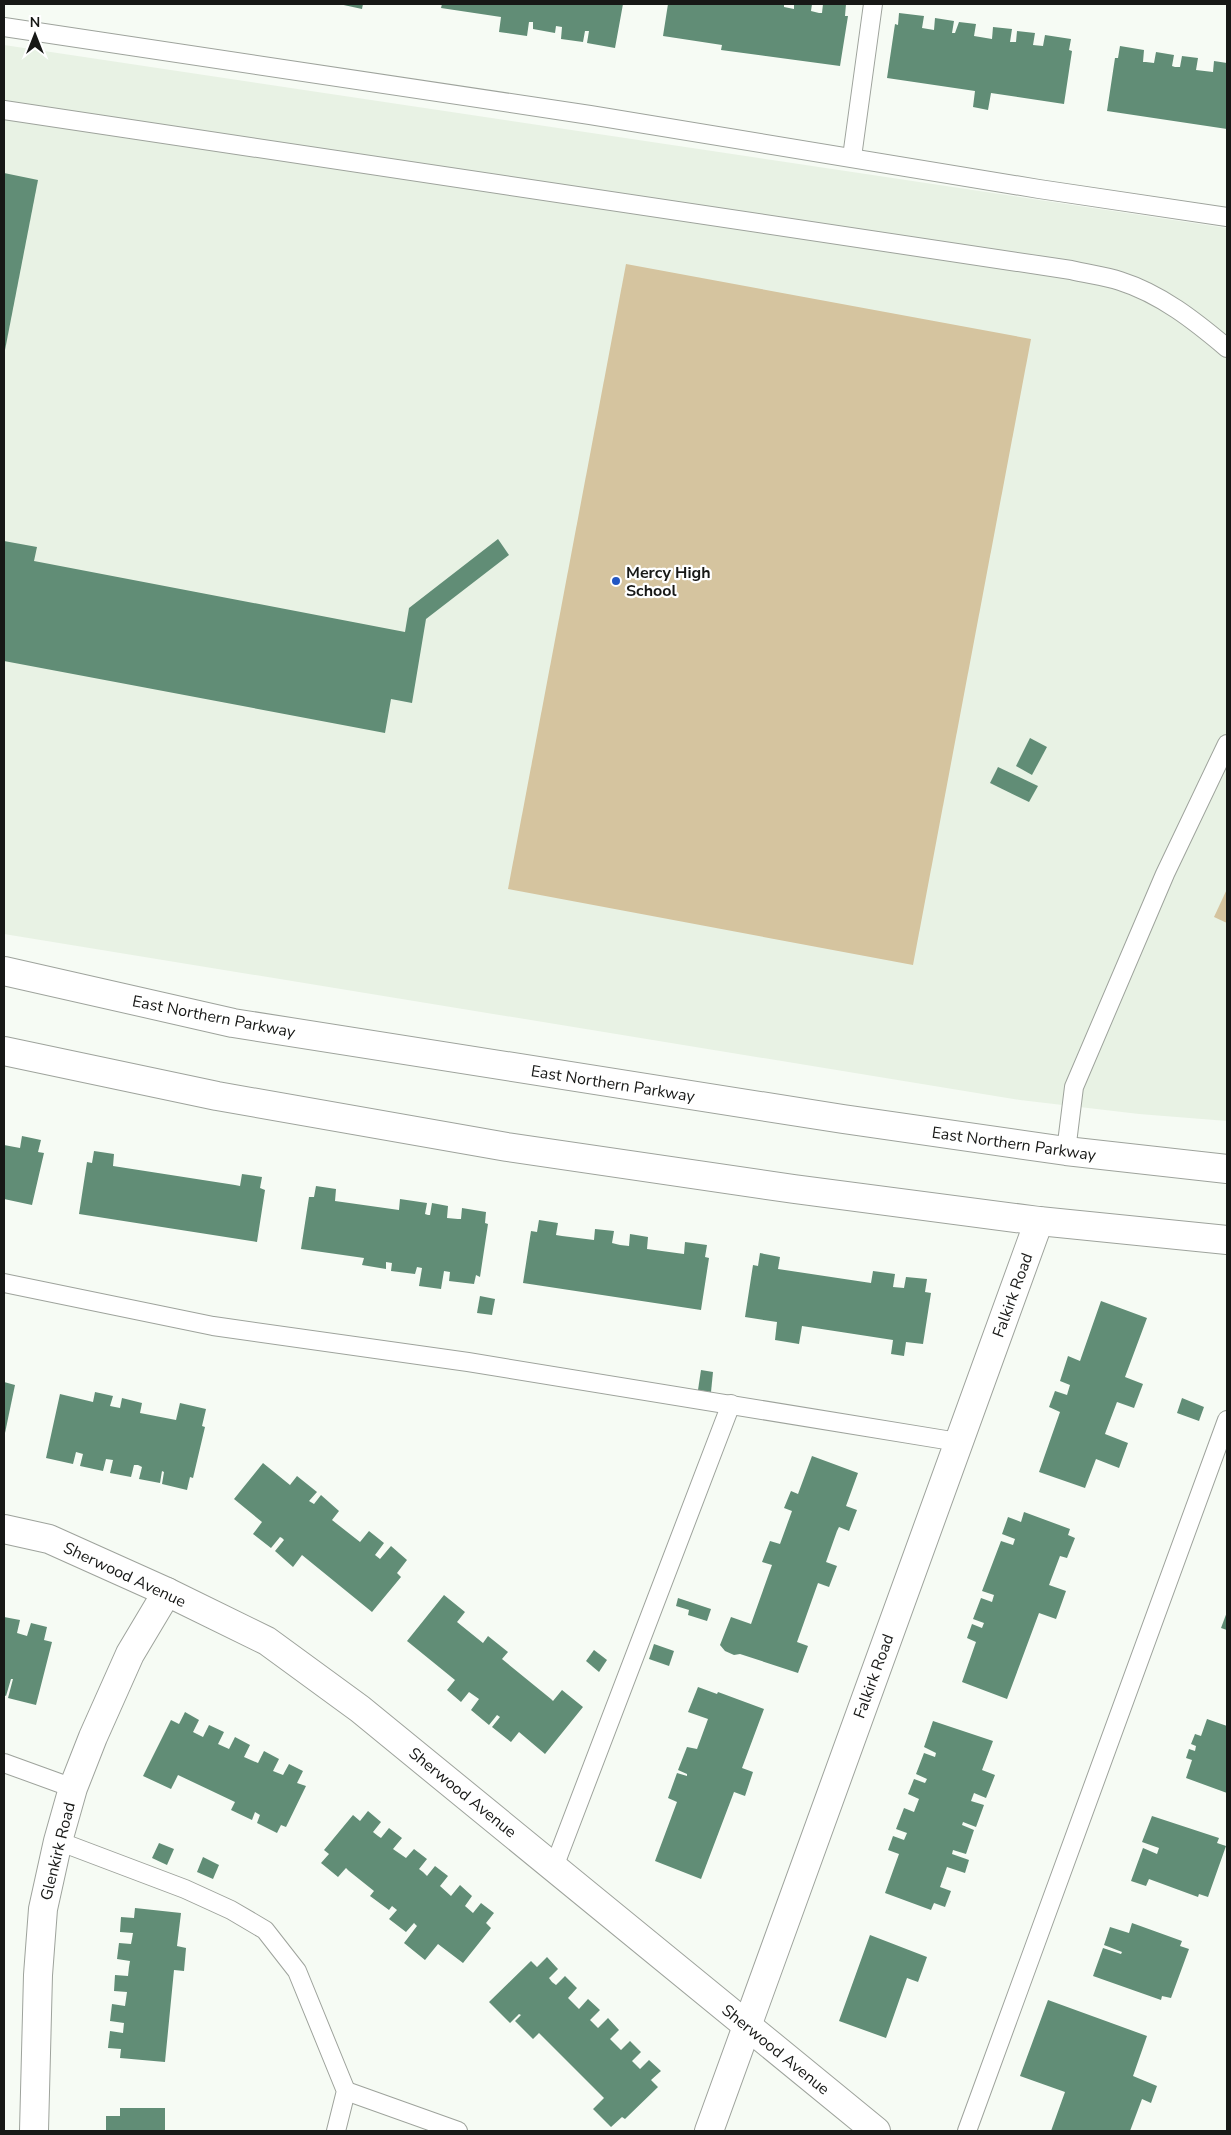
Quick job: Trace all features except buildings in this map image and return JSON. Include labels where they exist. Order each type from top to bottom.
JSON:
[{"type":"street","name":"East Northern Parkway","points":[[4,970],[233,1023],[843,1119],[1066,1151],[1227,1169]]},
{"type":"street","points":[[4,1051],[218,1096],[507,1146],[794,1189],[1038,1221],[1227,1240]]},
{"type":"street","name":"Falkirk Road","points":[[709,2131],[1038,1221]]},
{"type":"street","name":"Sherwood Avenue","points":[[4,1529],[49,1539],[167,1592],[267,1641],[360,1709],[876,2131]]},
{"type":"street","name":"Glenkirk Road","points":[[34,2131],[38,1975],[43,1909],[58,1841],[73,1788],[130,1654],[167,1592]]},
{"type":"lane","points":[[852,157],[873,4]]},
{"type":"lane","points":[[4,27],[852,157],[1039,189],[1227,217]]},
{"type":"lane","points":[[4,110],[1071,270],[1120,280],[1155,295],[1195,321],[1227,348]]},
{"type":"lane","points":[[1066,1151],[1074,1087],[1165,874],[1227,744]]},
{"type":"lane","points":[[4,1283],[213,1326],[468,1362],[958,1442]]},
{"type":"lane","points":[[554,1867],[731,1404]]},
{"type":"lane","points":[[968,2131],[1227,1420]]},
{"type":"lane","points":[[4,1763],[73,1788]]},
{"type":"lane","points":[[58,1841],[186,1889],[231,1910],[265,1930],[297,1971],[346,2091],[336,2131]]},
{"type":"lane","points":[[346,2091],[458,2131]]},
{"type":"shaded area","name":"Mercy High School","points":[[4,45],[1227,228],[1227,1121],[1139,1114],[1020,1100],[4,934]]},
{"type":"shaded area","points":[[626,264],[1031,339],[913,965],[508,889]]},
{"type":"shaded area","points":[[1227,889],[1227,923],[1214,917]]},
{"type":"place","name":"Mercy High School","points":[[616,581]]}]
